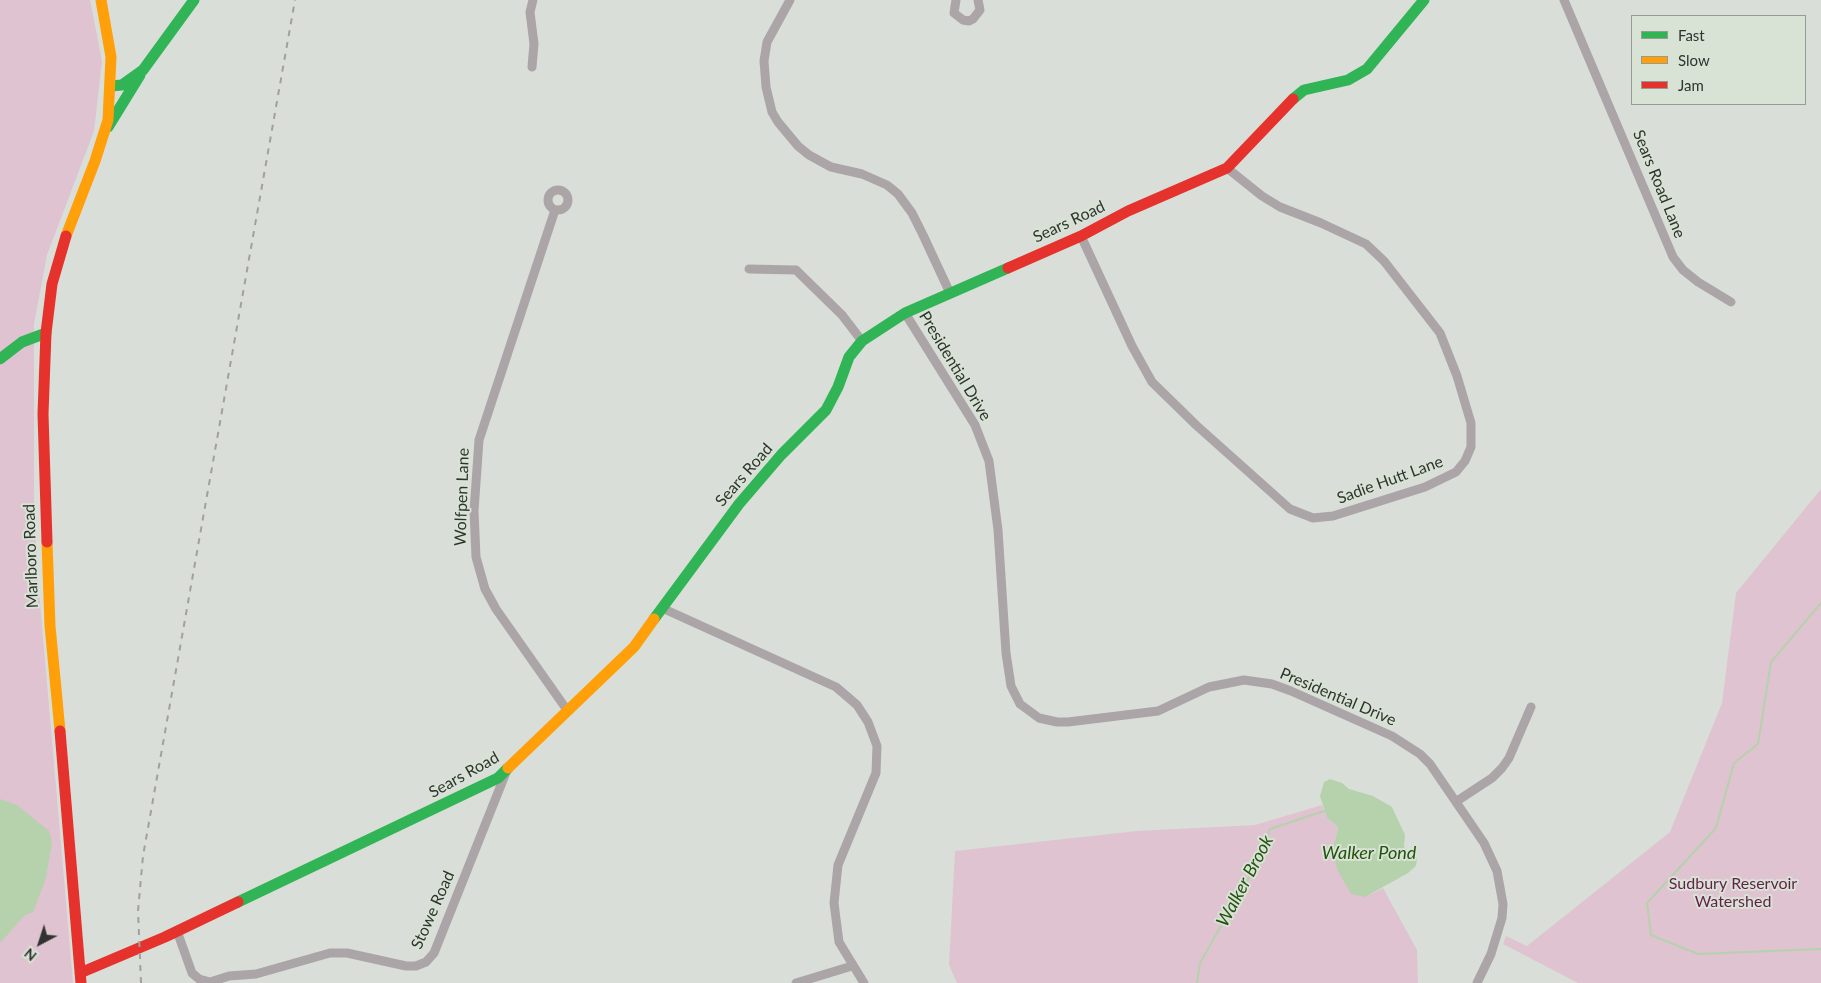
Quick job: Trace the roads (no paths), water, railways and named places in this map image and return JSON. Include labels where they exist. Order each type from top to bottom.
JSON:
[{"type":"street","points":[[101,0],[109,40],[111,86]]},
{"type":"street","name":"Marlboro Road","points":[[103,135],[142,70],[194,0]]},
{"type":"street","points":[[532,67],[534,44],[530,12],[533,0]]},
{"type":"street","points":[[790,0],[767,42],[764,61],[766,87],[772,112],[798,146],[809,155],[831,167],[862,174],[887,185],[898,194],[912,213],[924,235],[950,293]]},
{"type":"street","points":[[956,0],[954,13],[963,20],[968,21],[978,15],[981,4],[978,0]]},
{"type":"street","name":"Sears Road","points":[[80,978],[498,778],[567,710],[627,655],[709,542],[752,488],[826,410],[838,387],[849,358],[862,341],[905,313],[1081,236],[1128,211],[1227,168],[1300,93],[1310,87],[1348,80],[1367,69],[1424,0]]},
{"type":"street","name":"Sears Road Lane","points":[[1564,0],[1673,257],[1683,270],[1698,282],[1731,302]]},
{"type":"street","name":"Marlboro Road","points":[[80,978],[74,886],[49,610],[43,430],[46,332],[49,300],[60,252],[108,120],[111,86],[122,85],[142,70]]},
{"type":"street","name":"Sadie Hutt Lane","points":[[1081,236],[1132,346],[1152,382],[1196,425],[1290,509],[1313,518],[1333,516],[1424,487],[1456,472],[1465,461],[1471,447],[1471,422],[1457,376],[1440,333],[1384,261],[1366,244],[1321,223],[1280,207],[1262,196],[1227,168]]},
{"type":"street","name":"Wolfpen Lane","points":[[554,210],[477,450],[474,511],[478,568],[493,604],[567,710]]},
{"type":"street","points":[[749,269],[796,270],[842,314],[862,341]]},
{"type":"street","name":"Presidential Drive","points":[[905,313],[975,425],[989,461],[997,521],[1009,675],[1016,697],[1026,710],[1046,720],[1068,722],[1158,711],[1225,682],[1244,680],[1272,684],[1346,715],[1405,744],[1430,764],[1457,801],[1484,843],[1500,882],[1503,904],[1497,937],[1477,983]]},
{"type":"street","points":[[0,359],[22,342],[46,332]]},
{"type":"street","points":[[662,608],[836,687],[857,705],[868,722],[877,746],[876,773],[838,865],[834,903],[839,942],[864,983]]},
{"type":"street","points":[[1457,801],[1492,778],[1502,768],[1509,758],[1531,707]]},
{"type":"street","name":"Stowe Road","points":[[177,931],[192,973],[199,980],[210,982],[229,976],[256,974],[330,953],[347,953],[406,966],[416,966],[426,962],[434,952],[508,770]]},
{"type":"street","points":[[796,983],[852,966]]},
{"type":"water","name":"Walker Pond","points":[[1330,779],[1342,783],[1349,789],[1373,796],[1392,807],[1405,835],[1404,847],[1417,858],[1416,866],[1408,873],[1365,897],[1351,894],[1337,869],[1333,850],[1338,827],[1327,818],[1320,796],[1324,782]]},
{"type":"water","points":[[0,799],[17,805],[49,831],[52,842],[46,878],[33,912],[25,915],[0,943]]},
{"type":"waterway","points":[[1821,603],[1771,662],[1758,744],[1734,763],[1716,828],[1647,903],[1651,935],[1698,954],[1821,949]]},
{"type":"waterway","name":"Walker Brook","points":[[1197,983],[1200,963],[1257,863],[1270,829],[1324,811]]},
{"type":"railway","points":[[141,983],[138,911],[143,856],[295,0]]},
{"type":"park label","name":"Sudbury Reservoir Watershed","points":[[1733,893]]}]
